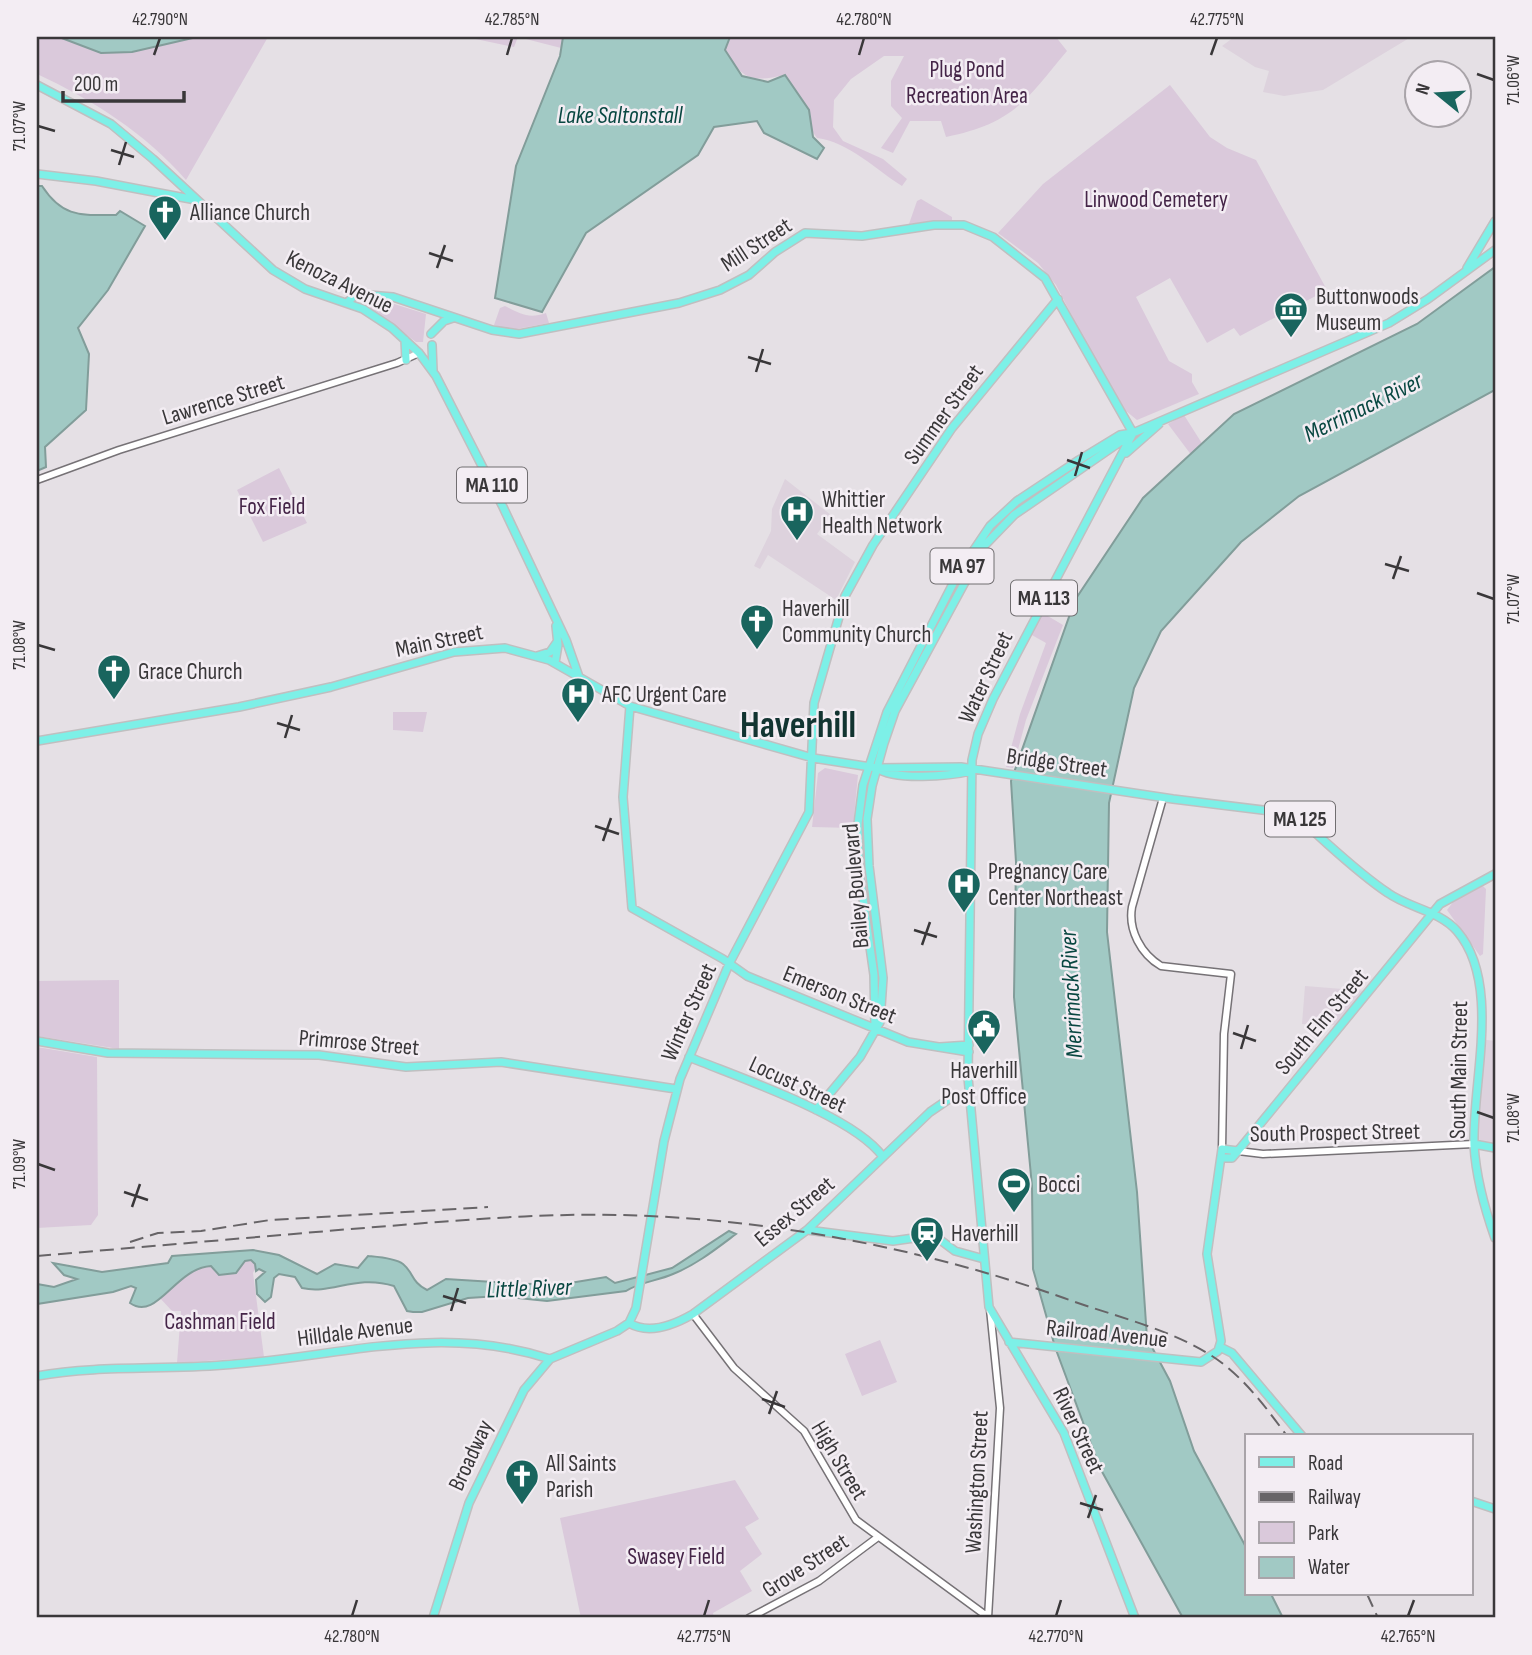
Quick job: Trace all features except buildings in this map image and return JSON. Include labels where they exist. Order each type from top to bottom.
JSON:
[{"type":"main road","name":"Kenoza Avenue","points":[[37,85],[111,124],[254,255],[292,283],[348,302],[383,321],[419,353],[433,371],[519,540],[568,645],[579,677]]},
{"type":"main road","points":[[37,174],[96,181],[197,200]]},
{"type":"main road","points":[[1465,271],[1495,221]]},
{"type":"main road","name":"Mill Street","points":[[348,302],[356,294],[382,295],[507,334],[536,331],[678,303],[720,290],[749,275],[775,251],[805,233],[862,236],[947,224],[972,227],[1007,247],[1038,270],[1058,299],[1133,433]]},
{"type":"main road","name":"Water Street","points":[[972,770],[978,734],[993,699],[1059,568],[1123,456],[1133,433],[1389,323],[1495,250]]},
{"type":"main road","name":"Summer Street","points":[[813,758],[815,698],[839,615],[858,570],[952,428],[1058,299]]},
{"type":"main road","points":[[432,334],[444,321],[455,318]]},
{"type":"main road","points":[[405,339],[406,360]]},
{"type":"main road","points":[[432,345],[433,371]]},
{"type":"main road","name":"Water Street","points":[[1123,456],[1170,416]]},
{"type":"main road","name":"MA 97","points":[[872,767],[895,711],[985,545],[1014,515],[1133,433]]},
{"type":"main road","name":"Kenoza Avenue","points":[[556,623],[559,665]]},
{"type":"main road","points":[[537,656],[550,652],[558,641]]},
{"type":"main road","points":[[559,665],[568,645]]},
{"type":"main road","name":"Main Street","points":[[37,741],[278,699],[468,649],[505,648],[559,665],[630,706],[813,758],[872,767],[945,766],[972,770]]},
{"type":"main road","name":"Emerson Street","points":[[630,706],[623,797],[632,908],[758,981],[875,1030],[914,1044],[969,1049]]},
{"type":"main road","name":"Winter Street","points":[[629,1323],[641,1285],[664,1141],[676,1089],[729,964],[805,823],[811,802],[813,758]]},
{"type":"main road","name":"Bailey Boulevard","points":[[816,1110],[860,1057],[880,1022],[884,1004],[884,981],[869,866],[867,818],[872,767]]},
{"type":"main road","name":"Bridge Street","points":[[972,770],[1137,793]]},
{"type":"main road","name":"MA 113","points":[[969,1049],[972,770]]},
{"type":"main road","name":"South Main Street","points":[[1137,793],[1293,815],[1374,884],[1401,902],[1434,915],[1452,926],[1466,943],[1479,991],[1482,1028],[1474,1144],[1479,1182],[1495,1238]]},
{"type":"main road","name":"South Elm Street","points":[[1222,1158],[1232,1158],[1443,901],[1495,874]]},
{"type":"main road","name":"Primrose Street","points":[[37,1041],[108,1053],[319,1055],[413,1068],[501,1062],[676,1089]]},
{"type":"main road","name":"Washington Street","points":[[969,1049],[970,1095],[989,1307],[1009,1342]]},
{"type":"main road","name":"Locust Street","points":[[689,1057],[816,1110],[871,1145],[883,1157]]},
{"type":"main road","name":"Essex Street","points":[[629,1323],[646,1330],[677,1322],[693,1314],[807,1230],[937,1106],[949,1099],[970,1095]]},
{"type":"main road","points":[[1474,1144],[1495,1148]]},
{"type":"main road","points":[[1238,1151],[1222,1149],[1207,1254],[1220,1348],[1232,1353],[1300,1434]]},
{"type":"main road","points":[[807,1230],[890,1241],[934,1237],[955,1251],[984,1259]]},
{"type":"main road","name":"Broadway","points":[[433,1618],[475,1487],[524,1390],[550,1359],[629,1323]]},
{"type":"main road","name":"Hilldale Avenue","points":[[37,1376],[250,1363],[401,1342],[461,1343],[529,1352],[550,1359]]},
{"type":"main road","name":"Railroad Avenue","points":[[1009,1342],[1199,1362],[1220,1348]]},
{"type":"main road","name":"River Street","points":[[1009,1342],[1064,1433],[1135,1618]]},
{"type":"main road","points":[[1019,1358],[1025,1343]]},
{"type":"main road","points":[[1472,1501],[1495,1509]]},
{"type":"street","name":"Lawrence Street","points":[[37,480],[129,446],[406,360],[419,353]]},
{"type":"street","points":[[1163,798],[1131,915],[1137,940],[1161,966],[1231,974],[1224,1034],[1222,1149]]},
{"type":"street","name":"South Prospect Street","points":[[1238,1151],[1262,1154],[1474,1144]]},
{"type":"street","name":"Washington Street","points":[[988,1617],[1000,1408],[989,1307]]},
{"type":"street","name":"High Street","points":[[693,1314],[734,1368],[804,1432],[856,1520],[988,1617]]},
{"type":"street","points":[[995,1348],[1003,1341],[1009,1342]]},
{"type":"street","name":"Grove Street","points":[[749,1618],[819,1581],[878,1537]]},
{"type":"street","name":"High Street","points":[[975,1605],[989,1607]]},
{"type":"shaded area","points":[[1234,37],[1411,37],[1323,90],[1284,96],[1263,92],[1269,71],[1255,67],[1222,46]]},
{"type":"shaded area","name":"Whittier Health Network","points":[[785,479],[831,515],[817,534],[855,562],[836,600],[768,555],[760,569],[754,566],[771,531],[772,509]]},
{"type":"shaded area","points":[[1305,986],[1368,991],[1340,1025],[1302,1024]]},
{"type":"shaded area","points":[[1479,1039],[1495,1041],[1495,1150],[1473,1146],[1473,1092]]},
{"type":"green space","points":[[37,37],[268,37],[186,180],[153,147],[117,119],[37,74]]},
{"type":"green space","points":[[466,37],[518,37],[514,47]]},
{"type":"green space","points":[[518,37],[566,37],[565,49]]},
{"type":"green space","name":"Plug Pond Recreation Area","points":[[731,37],[1056,37],[1067,51],[1040,84],[1003,117],[988,125],[946,137],[941,121],[910,121],[893,153],[881,148],[902,118],[891,106],[891,81],[904,56],[884,56],[851,79],[834,100],[833,127],[843,141],[883,159],[907,179],[902,186],[851,151],[817,138],[812,131],[808,107],[785,75],[756,78],[743,73],[725,50]]},
{"type":"green space","name":"Linwood Cemetery","points":[[1170,85],[1210,137],[1227,148],[1256,160],[1327,290],[1240,336],[1234,328],[1207,343],[1170,278],[1136,297],[1169,361],[1192,374],[1192,382],[1199,394],[1137,420],[1126,411],[1089,349],[1056,285],[1038,263],[998,233],[1043,184]]},
{"type":"green space","points":[[921,199],[952,217],[952,220],[909,224],[917,201]]},
{"type":"green space","points":[[358,299],[388,302],[426,314],[423,342],[416,342]]},
{"type":"green space","points":[[505,306],[525,315],[546,313],[549,323],[511,330],[494,325],[500,308]]},
{"type":"green space","points":[[1184,415],[1203,445],[1192,456],[1168,424]]},
{"type":"green space","name":"Fox Field","points":[[279,468],[307,523],[263,542],[237,490]]},
{"type":"green space","points":[[1041,612],[1063,625],[1026,720],[1013,768],[1006,767],[1020,714],[1046,643],[1030,634]]},
{"type":"green space","points":[[393,712],[427,712],[423,732],[393,730]]},
{"type":"green space","points":[[825,768],[858,775],[853,828],[812,827],[818,773]]},
{"type":"green space","points":[[1483,886],[1486,889],[1483,954],[1480,956],[1447,910],[1453,902]]},
{"type":"green space","points":[[119,980],[119,1049],[37,1036],[37,981]]},
{"type":"green space","points":[[37,1047],[97,1057],[98,1215],[91,1225],[37,1228]]},
{"type":"green space","name":"Cashman Field","points":[[255,1259],[258,1263],[253,1273],[264,1357],[177,1363],[181,1311],[172,1311],[159,1297],[178,1278],[201,1266],[227,1260]]},
{"type":"green space","points":[[880,1340],[897,1382],[862,1396],[845,1354]]},
{"type":"green space","name":"Swasey Field","points":[[735,1480],[759,1519],[745,1527],[762,1554],[740,1571],[752,1591],[713,1613],[714,1618],[581,1618],[560,1518]]},
{"type":"water","points":[[59,37],[197,37],[132,52],[101,53]]},
{"type":"water","name":"Lake Saltonstall","points":[[563,37],[730,37],[725,50],[742,76],[768,82],[785,75],[809,110],[813,137],[824,148],[817,159],[764,133],[757,121],[714,127],[698,155],[586,233],[542,312],[495,298],[516,166],[560,56]]},
{"type":"water","points":[[37,186],[42,186],[57,204],[65,209],[93,215],[116,215],[120,211],[145,226],[108,290],[78,328],[89,354],[86,410],[45,447],[46,467],[37,471]]},
{"type":"water","name":"Merrimack River","points":[[1495,267],[1495,390],[1299,496],[1241,542],[1161,631],[1134,688],[1109,803],[1107,932],[1137,1192],[1147,1338],[1170,1381],[1194,1451],[1245,1545],[1245,1596],[1272,1596],[1283,1618],[1183,1618],[1100,1468],[1055,1347],[1033,1269],[1032,1186],[1014,997],[1016,862],[1011,781],[1075,600],[1143,498],[1234,414],[1417,324]]},
{"type":"water","name":"Little River","points":[[729,1231],[736,1234],[698,1261],[667,1276],[626,1291],[547,1301],[499,1296],[468,1298],[422,1312],[413,1312],[407,1311],[394,1286],[367,1282],[324,1289],[302,1288],[295,1277],[279,1274],[274,1278],[271,1297],[265,1302],[257,1294],[256,1280],[265,1272],[259,1269],[256,1271],[251,1260],[245,1261],[236,1273],[219,1275],[211,1266],[198,1269],[149,1306],[140,1307],[130,1303],[136,1288],[131,1286],[113,1292],[37,1304],[37,1284],[54,1287],[77,1279],[64,1275],[53,1263],[102,1272],[168,1263],[172,1256],[253,1250],[279,1255],[317,1274],[335,1264],[358,1268],[368,1256],[391,1259],[403,1264],[418,1284],[427,1290],[446,1279],[525,1284],[570,1283],[606,1277],[615,1283],[672,1268]]},
{"type":"railway","points":[[130,1242],[158,1233],[201,1231],[270,1220],[488,1207]]},
{"type":"railway","points":[[37,1256],[553,1215],[676,1217],[789,1230],[845,1239],[957,1265],[1011,1280],[1166,1333],[1222,1363],[1257,1397],[1285,1434]]},
{"type":"railway","points":[[1368,1596],[1378,1618]]},
{"type":"place","name":"Alliance Church","points":[[165,242]]},
{"type":"place","name":"Buttonwoods Museum","points":[[1291,339]]},
{"type":"place","name":"Whittier Health Network","points":[[797,542]]},
{"type":"place","name":"Haverhill Community Church","points":[[757,651]]},
{"type":"place","name":"Grace Church","points":[[114,701]]},
{"type":"place","name":"AFC Urgent Care","points":[[578,724]]},
{"type":"place","name":"Pregnancy Care Center Northeast","points":[[964,914]]},
{"type":"place","name":"Haverhill Post Office","points":[[984,1056]]},
{"type":"place","name":"Bocci","points":[[1014,1214]]},
{"type":"place","name":"Haverhill","points":[[927,1263]]},
{"type":"place","name":"All Saints Parish","points":[[522,1506]]},
{"type":"district","name":"Haverhill","points":[[798,724]]}]
